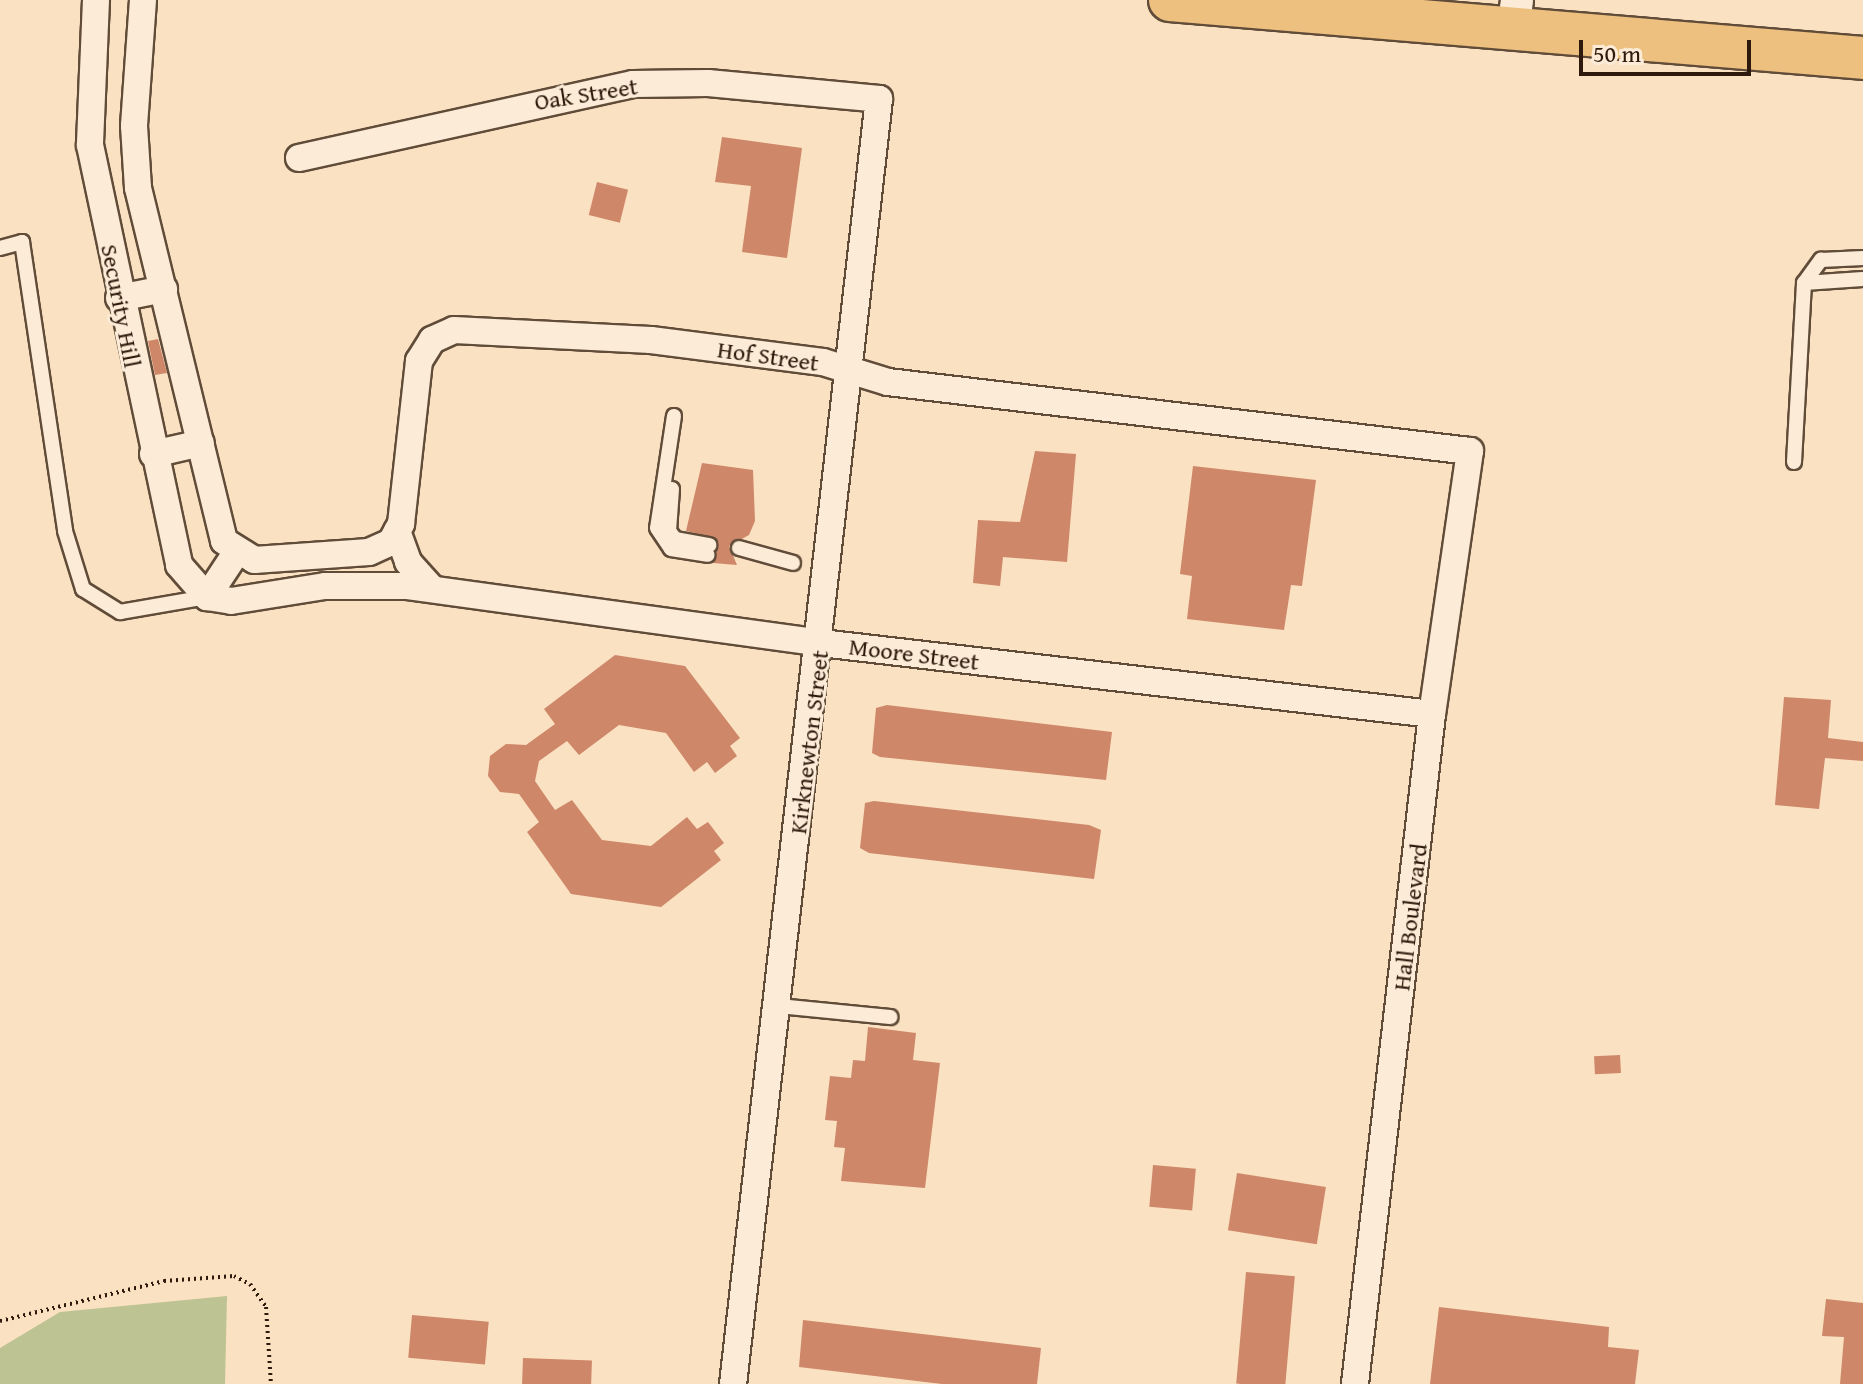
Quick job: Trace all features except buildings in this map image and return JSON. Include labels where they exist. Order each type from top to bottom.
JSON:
[{"type":"main road","points":[[1185,1],[1515,15],[1863,58]]},
{"type":"street","name":"Security Hill","points":[[96,0],[90,145],[119,298],[179,565],[207,597]]},
{"type":"street","name":"Security Hill","points":[[143,0],[137,173],[224,541],[236,553]]},
{"type":"street","name":"Oak Street","points":[[299,158],[633,84],[708,83],[879,99]]},
{"type":"street","name":"Kirknewton Street","points":[[733,1384],[821,643],[879,99]]},
{"type":"street","points":[[119,298],[164,289]]},
{"type":"street","name":"Hof Street","points":[[397,531],[419,361],[432,340],[454,330],[651,340],[850,369],[888,382],[1470,451]]},
{"type":"street","points":[[153,454],[201,443]]},
{"type":"street","name":"Hall Boulevard","points":[[1355,1384],[1432,714],[1470,451]]},
{"type":"street","points":[[207,597],[236,553],[254,560],[369,552],[397,531],[408,562],[432,589]]},
{"type":"street","name":"Moore Street","points":[[207,597],[231,601],[325,586],[432,589],[821,643],[1432,714]]},
{"type":"lane","points":[[0,248],[22,242],[65,531],[83,589],[120,612],[207,597]]},
{"type":"lane","points":[[1794,462],[1804,283],[1821,260],[1863,258]]},
{"type":"lane","points":[[1804,283],[1863,279]]},
{"type":"lane","points":[[678,416],[669,531],[675,539],[709,550]]},
{"type":"lane","points":[[738,553],[793,563]]},
{"type":"lane","points":[[778,1006],[890,1017]]},
{"type":"path","points":[[0,1321],[164,1281],[234,1276],[266,1307],[271,1384]]},
{"type":"green space","points":[[227,1296],[225,1384],[0,1384],[0,1348],[60,1312]]}]
